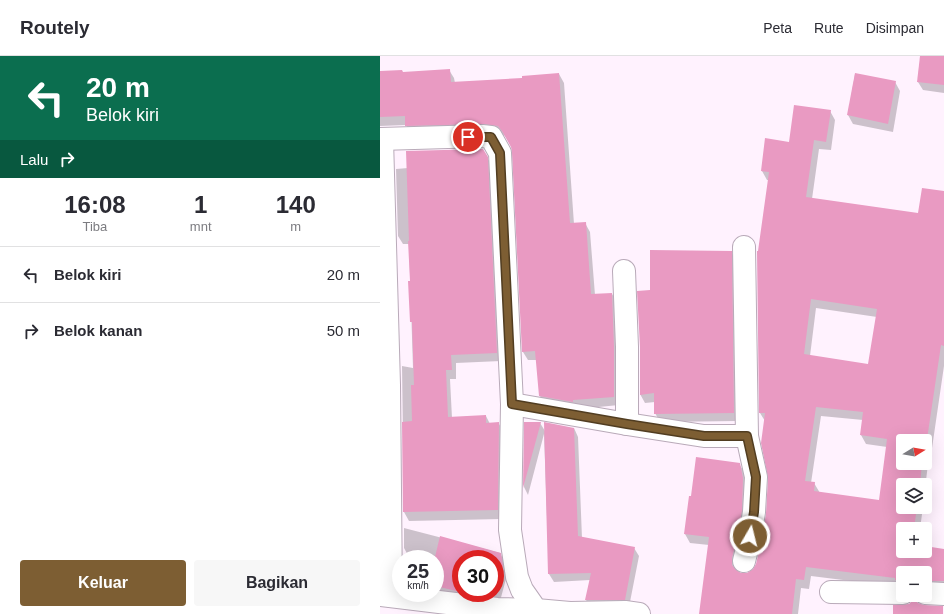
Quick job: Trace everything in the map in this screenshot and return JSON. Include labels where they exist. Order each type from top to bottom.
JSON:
[{"type":"street","points":[[536,610],[522,590],[517,577],[510,530],[512,404],[500,153],[491,137],[381,139],[390,385],[386,595],[497,611],[536,610],[570,614],[625,612],[639,614]]},
{"type":"street","points":[[744,247],[747,436],[756,477],[754,512],[744,561]]},
{"type":"street","points":[[624,271],[627,346],[627,424]]},
{"type":"street","points":[[512,404],[704,436],[747,436]]},
{"type":"street","points":[[832,592],[896,593]]},
{"type":"street","points":[[932,593],[944,594]]},
{"type":"building","points":[[920,56],[944,56],[944,85],[917,82]]},
{"type":"building","points":[[450,69],[451,82],[522,78],[522,76],[559,73],[570,223],[586,222],[591,294],[612,293],[614,397],[573,400],[573,402],[539,396],[535,351],[522,352],[512,152],[511,147],[498,126],[483,124],[405,126],[405,116],[380,117],[380,71],[402,70],[403,72]]},
{"type":"building","points":[[855,73],[896,81],[888,124],[847,115]]},
{"type":"building","points":[[794,105],[831,110],[826,142],[814,140],[806,197],[918,213],[922,188],[944,191],[944,346],[941,345],[928,434],[896,434],[896,470],[921,470],[921,478],[896,478],[896,514],[916,514],[915,522],[896,522],[896,558],[932,558],[932,547],[944,549],[944,581],[932,581],[932,566],[896,566],[896,580],[895,578],[806,567],[804,580],[796,579],[792,614],[699,614],[709,537],[684,534],[696,457],[740,463],[743,478],[742,511],[732,558],[732,565],[741,573],[747,573],[753,569],[756,564],[766,513],[768,478],[761,443],[765,413],[759,413],[757,251],[769,172],[761,171],[765,138],[789,142]],"holes":[[[811,299],[877,309],[868,364],[804,354]],[[816,407],[863,412],[860,435],[887,439],[879,500],[814,491],[815,482],[805,481]]]},
{"type":"building","points":[[483,149],[488,157],[497,353],[451,355],[452,370],[446,370],[448,417],[486,415],[486,423],[499,422],[498,510],[403,512],[402,422],[412,421],[411,385],[414,385],[412,322],[410,322],[408,281],[410,281],[406,151]]},
{"type":"building","points":[[650,250],[732,251],[734,413],[654,414],[654,393],[640,395],[640,347],[637,291],[650,290]]},
{"type":"building","points":[[524,422],[541,422],[523,488]]},
{"type":"building","points":[[544,422],[574,428],[578,536],[635,547],[625,600],[585,600],[591,573],[548,574]]},
{"type":"building","points":[[440,536],[490,550],[452,550],[452,590],[444,588],[444,550],[437,550]]},
{"type":"building","points":[[911,602],[917,602],[924,605],[943,606],[943,614],[893,614],[893,605],[909,604]]},
{"type":"route","points":[[468,137],[491,137],[500,153],[512,404],[704,436],[747,436],[756,477],[754,512],[750,536]]}]
